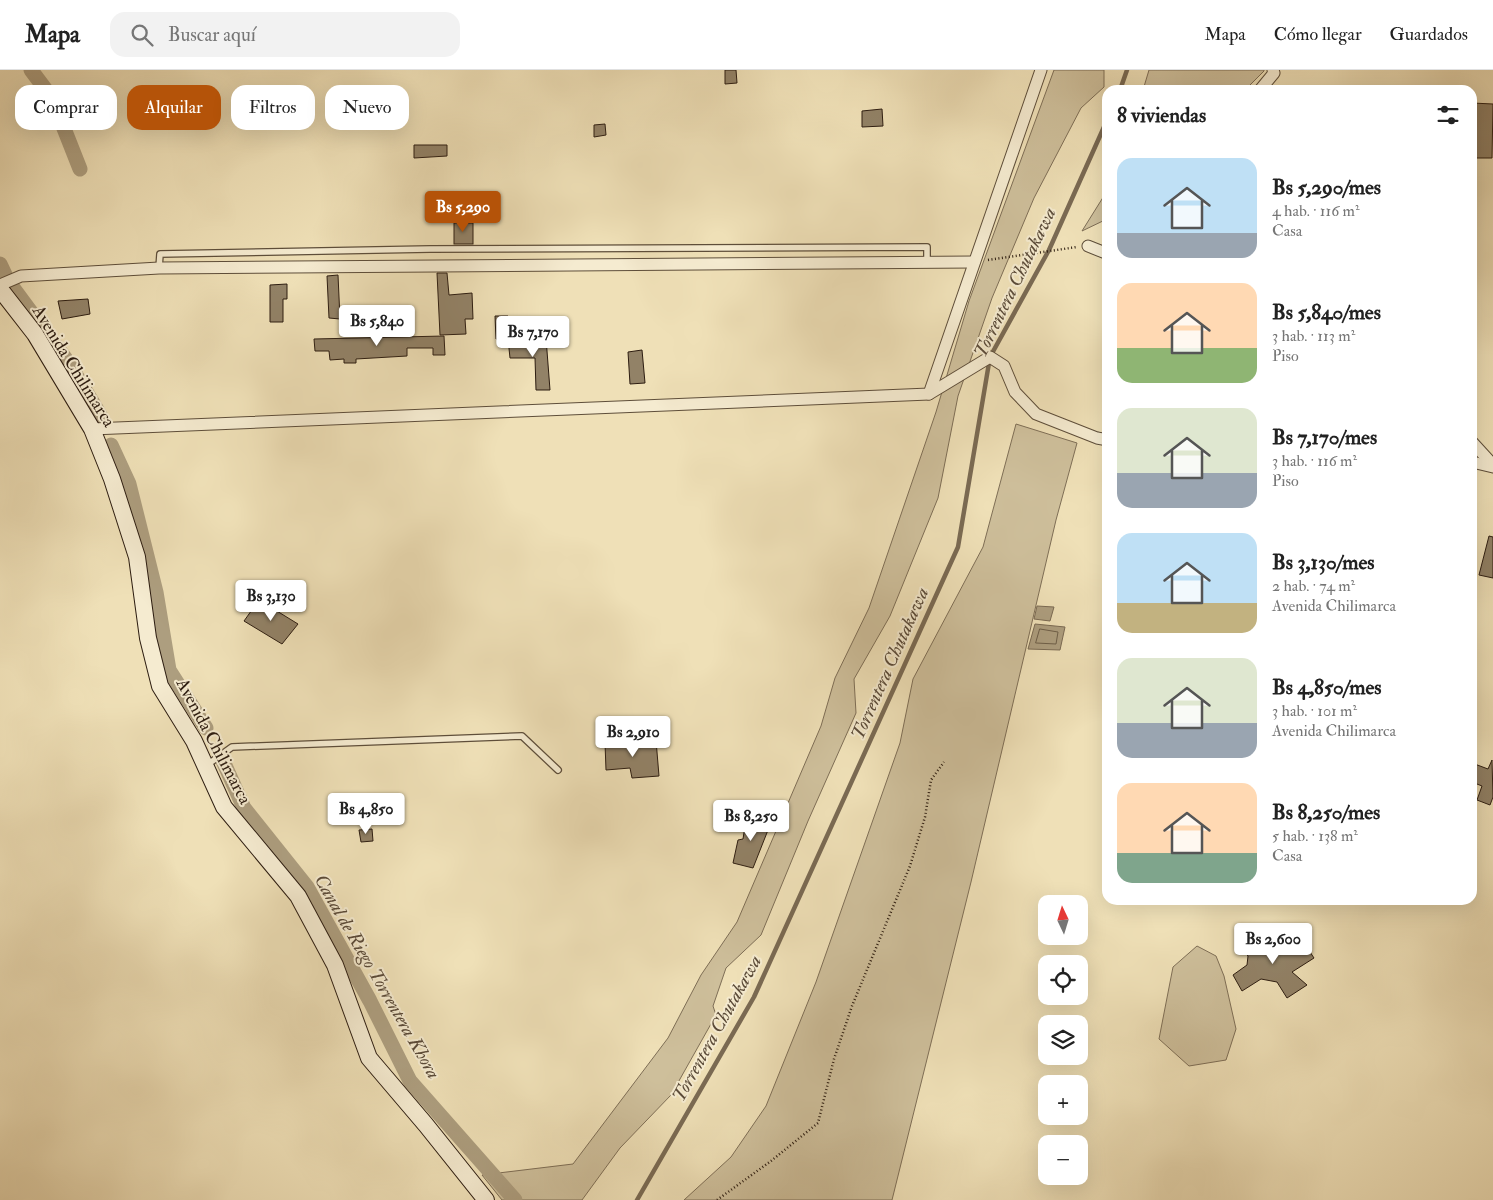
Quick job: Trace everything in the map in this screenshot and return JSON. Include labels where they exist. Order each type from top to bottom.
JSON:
[{"type":"street","points":[[929,394],[1041,70]]},
{"type":"street","points":[[1264,85],[1274,73],[1273,70]]},
{"type":"street","points":[[1088,246],[1102,252]]},
{"type":"street","points":[[0,285],[21,276],[159,268],[974,262]]},
{"type":"street","name":"Avenida Chilimarca","points":[[0,289],[35,334],[92,429],[112,479],[137,556],[148,638],[160,686],[194,741],[224,808],[298,896],[335,966],[369,1058],[486,1200]]},
{"type":"street","points":[[92,429],[929,394],[990,357],[1004,366],[1015,392],[1036,414],[1102,439]]},
{"type":"street","points":[[1477,448],[1493,466]]},
{"type":"street","points":[[1477,463],[1493,466]]},
{"type":"lane","points":[[159,268],[160,254],[430,249],[927,247],[927,262]]},
{"type":"lane","points":[[205,766],[232,746],[522,736],[558,770]]},
{"type":"path","points":[[974,262],[1048,250],[1088,246]]},
{"type":"path","points":[[717,1200],[771,1161],[818,1123],[834,1059],[852,1006],[910,866],[925,816],[931,780],[944,762]]},
{"type":"shaded area","points":[[1054,70],[1104,70],[1104,85],[1081,108],[1034,198],[992,298],[958,396],[938,498],[890,616],[854,679],[856,713],[808,821],[761,935],[726,968],[713,1006],[716,1015],[671,1095],[620,1148],[582,1200],[502,1200],[482,1175],[573,1164],[668,1038],[701,975],[737,922],[821,726],[835,678],[869,608],[936,412],[969,301]]},
{"type":"shaded area","points":[[1149,70],[1264,70],[1250,85],[1144,85]]},
{"type":"shaded area","points":[[1102,199],[1102,221],[1082,231]]},
{"type":"shaded area","points":[[1016,424],[1077,443],[1056,520],[971,882],[892,1200],[684,1200],[731,1157],[766,1106],[816,982],[900,743],[913,679],[983,547]]},
{"type":"shaded area","points":[[1197,946],[1216,956],[1224,976],[1236,1029],[1226,1060],[1189,1066],[1159,1039],[1173,967]]},
{"type":"water","points":[[1037,606],[1054,607],[1050,621],[1034,619]]},
{"type":"water","points":[[1035,624],[1065,627],[1060,650],[1028,649]]},
{"type":"building","points":[[725,70],[736,70],[737,83],[725,84]]},
{"type":"building","points":[[1477,103],[1493,104],[1492,158],[1477,158]]},
{"type":"building","points":[[882,109],[883,126],[862,127],[862,111]]},
{"type":"building","points":[[605,124],[606,135],[594,137],[594,125]]},
{"type":"building","points":[[414,145],[447,145],[447,156],[414,158]]},
{"type":"building","points":[[454,223],[473,223],[473,244],[454,244]]},
{"type":"building","points":[[437,273],[447,273],[449,295],[472,293],[473,319],[465,319],[466,334],[440,335]]},
{"type":"building","points":[[338,275],[340,319],[329,318],[327,276]]},
{"type":"building","points":[[287,284],[287,299],[283,299],[283,322],[270,322],[270,285]]},
{"type":"building","points":[[88,299],[90,314],[62,319],[58,301]]},
{"type":"building","points":[[495,316],[508,316],[508,339],[496,339]]},
{"type":"building","points":[[444,336],[445,355],[433,355],[433,348],[407,348],[407,356],[356,359],[356,363],[344,363],[344,359],[330,360],[329,351],[315,351],[314,339]]},
{"type":"building","points":[[546,338],[550,390],[536,390],[535,358],[510,358],[508,339]]},
{"type":"building","points":[[642,350],[645,383],[630,384],[628,352]]},
{"type":"building","points":[[1489,536],[1493,537],[1493,578],[1479,575]]},
{"type":"building","points":[[259,600],[298,624],[282,644],[244,621]]},
{"type":"building","points":[[656,740],[659,776],[632,778],[630,768],[606,770],[605,743]]},
{"type":"building","points":[[1492,760],[1493,797],[1490,805],[1477,800],[1482,786],[1477,784],[1477,765],[1488,769]]},
{"type":"building","points":[[766,819],[770,825],[753,868],[733,863],[738,840],[743,839],[746,820]]},
{"type":"building","points":[[372,829],[373,841],[361,842],[359,830]]},
{"type":"building","points":[[1256,933],[1269,950],[1280,952],[1302,940],[1314,958],[1292,972],[1307,985],[1287,998],[1277,982],[1261,979],[1242,991],[1233,975],[1247,965],[1248,956],[1238,943]]},
{"type":"waterway","points":[[31,70],[52,98],[80,169]]},
{"type":"waterway","name":"Torrentera Chutakawa","points":[[1122,85],[1127,70]]},
{"type":"waterway","name":"Torrentera Chutakawa","points":[[637,1200],[754,997],[958,547],[990,357],[1049,250],[1102,131]]},
{"type":"waterway","name":"Canal de Riego Torrentera Khora","points":[[0,264],[8,281],[68,362],[100,415]]},
{"type":"waterway","name":"Canal de Riego Torrentera Khora","points":[[111,445],[129,484],[156,592],[169,670],[206,728]]},
{"type":"waterway","name":"Canal de Riego Torrentera Khora","points":[[223,761],[244,808],[307,887],[370,1001],[410,1081],[515,1200]]}]
